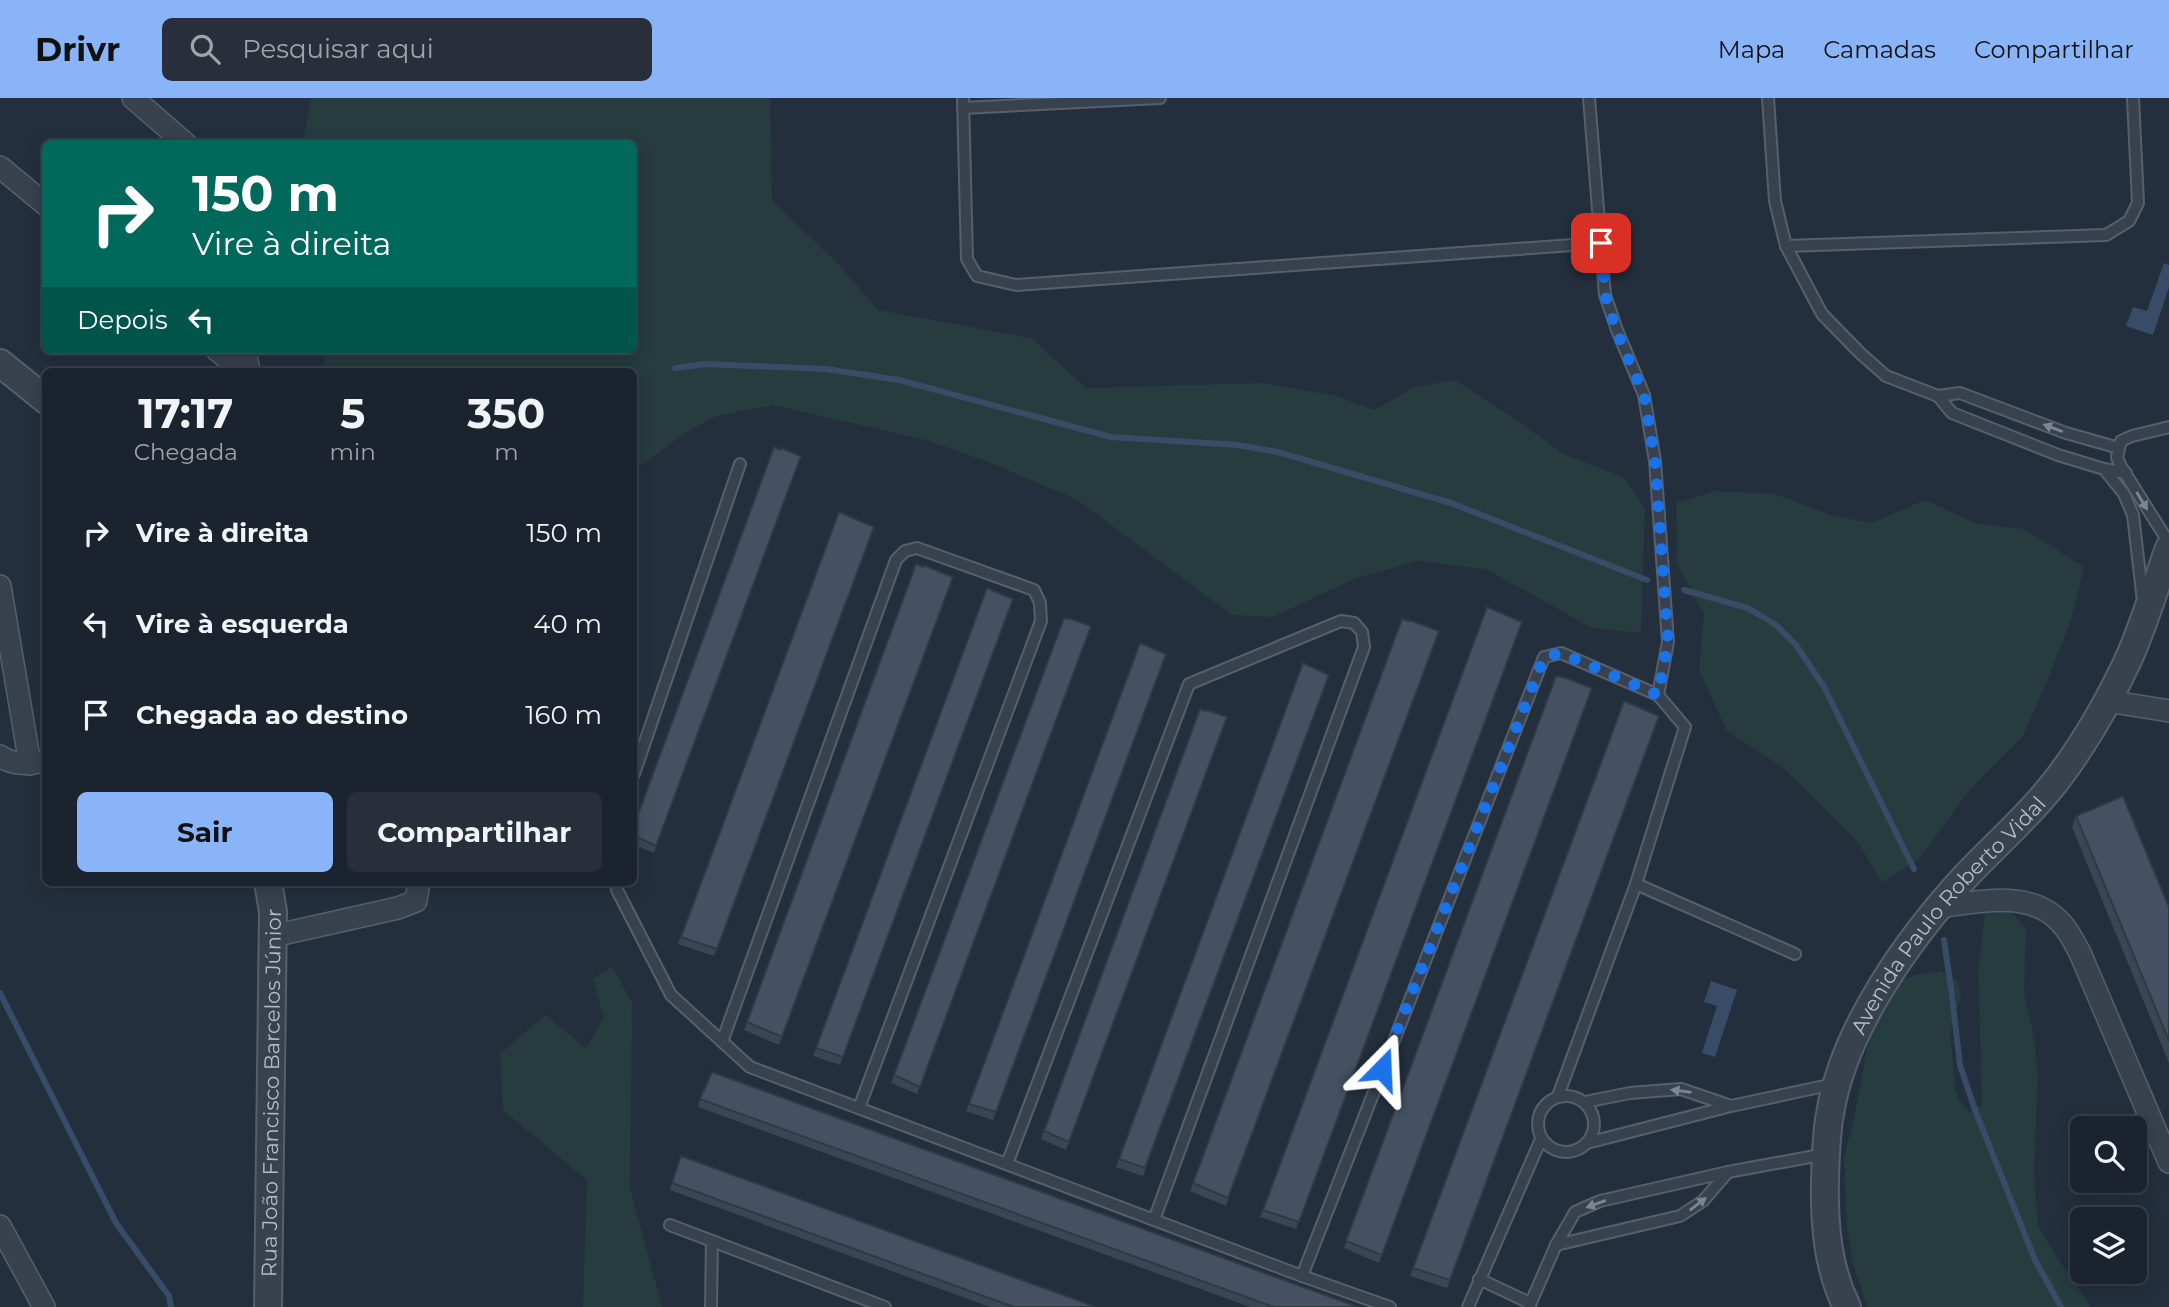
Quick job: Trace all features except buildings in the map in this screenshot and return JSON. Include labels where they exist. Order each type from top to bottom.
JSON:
[{"type":"street","points":[[133,98],[181,140]]},
{"type":"street","points":[[0,167],[42,202]]},
{"type":"street","points":[[222,354],[238,368]]},
{"type":"street","points":[[0,363],[42,397]]},
{"type":"street","name":"Avenida Paulo Roberto Vidal","points":[[1847,1307],[1833,1269],[1826,1238],[1824,1209],[1830,1114],[1837,1083],[1851,1045],[1868,1009],[1937,907],[2020,822],[2055,782],[2081,745],[2129,656],[2169,546]]},
{"type":"street","points":[[0,586],[38,762],[15,763],[0,756]]},
{"type":"street","points":[[2107,701],[2169,711]]},
{"type":"street","name":"Rua João Francisco Barcelos Júnior","points":[[268,1307],[273,936],[269,886]]},
{"type":"street","points":[[273,936],[398,908],[416,901],[418,886]]},
{"type":"street","points":[[1937,907],[2014,900],[2036,906],[2054,916],[2066,929],[2080,953],[2169,1162]]},
{"type":"street","points":[[0,1226],[44,1307]]},
{"type":"lane","points":[[1160,98],[963,103],[967,259],[976,276],[1016,285],[1601,243]]},
{"type":"lane","points":[[1589,98],[1605,295],[1616,330],[1644,395],[1655,461],[1668,642],[1658,695]]},
{"type":"lane","points":[[1768,98],[1775,201],[1786,246],[1822,314],[1860,353],[1886,376],[1938,396],[1960,393],[2066,433],[2119,448]]},
{"type":"lane","points":[[1786,246],[2106,235],[2129,221],[2138,204],[2133,98]]},
{"type":"lane","points":[[1938,396],[1952,413],[2058,454],[2126,473]]},
{"type":"lane","points":[[2169,426],[2121,441],[2117,457],[2169,546]]},
{"type":"lane","points":[[637,765],[740,464]]},
{"type":"lane","points":[[2104,469],[2124,494],[2133,515],[2145,614]]},
{"type":"lane","points":[[722,1042],[896,560],[905,551],[917,548],[1034,590],[1040,603],[1041,621],[859,1108]]},
{"type":"lane","points":[[1007,1164],[1189,684],[1341,621],[1354,623],[1362,632],[1364,647],[1154,1220]]},
{"type":"lane","points":[[1302,1276],[1544,657],[1561,653],[1658,695],[1685,727],[1636,884],[1558,1096]]},
{"type":"lane","points":[[1636,884],[1795,954]]},
{"type":"lane","points":[[616,886],[671,995],[750,1067],[1390,1307]]},
{"type":"lane","points":[[1587,1143],[1594,1128],[1594,1119],[1585,1102],[1577,1097],[1558,1096],[1549,1100],[1539,1114],[1538,1130],[1541,1139],[1554,1150],[1571,1152],[1587,1143],[1731,1106],[1837,1083]]},
{"type":"lane","points":[[1585,1102],[1630,1093],[1681,1088],[1731,1106]]},
{"type":"lane","points":[[1468,1307],[1541,1139]]},
{"type":"lane","points":[[1479,1279],[1529,1305],[1574,1212],[1600,1201],[1728,1172],[1826,1154]]},
{"type":"lane","points":[[1556,1245],[1680,1216],[1703,1201],[1728,1172]]},
{"type":"lane","points":[[670,1225],[885,1307]]},
{"type":"lane","points":[[711,1307],[712,1241]]},
{"type":"green space","points":[[311,98],[770,98],[772,200],[838,264],[878,310],[1031,338],[1086,388],[1262,383],[1337,396],[1374,410],[1415,387],[1455,380],[1563,454],[1624,477],[1645,509],[1641,633],[1592,628],[1486,569],[1417,561],[1354,579],[1273,617],[1232,615],[1076,499],[988,462],[926,440],[773,405],[716,416],[685,433],[637,468],[637,368],[323,368],[325,354],[637,354],[637,140],[304,140]]},
{"type":"green space","points":[[1715,491],[1775,494],[1833,516],[1872,523],[1925,500],[1975,523],[2024,529],[2084,567],[2072,617],[2023,736],[1971,788],[1918,860],[1882,882],[1857,841],[1782,767],[1727,731],[1699,670],[1704,614],[1677,564],[1676,503]]},
{"type":"green space","points":[[1998,908],[2009,910],[2026,929],[2024,993],[2035,1043],[2038,1076],[2034,1171],[2038,1225],[2070,1276],[2070,1284],[2075,1284],[2091,1307],[1867,1307],[1853,1264],[1847,1226],[1844,1156],[1854,1119],[1871,1027],[1899,981],[1915,975],[1942,971],[1958,982],[1961,998],[1950,1033],[1955,1088],[1959,1101],[1969,1112],[1982,1105],[1978,968],[1985,914]]},
{"type":"green space","points":[[612,966],[632,1003],[630,1189],[662,1307],[583,1307],[587,1180],[503,1110],[500,1054],[545,1015],[586,1048],[604,1018],[593,979]]},
{"type":"water","points":[[2164,263],[2169,265],[2169,287],[2153,335],[2126,326],[2133,307],[2147,311]]},
{"type":"water","points":[[1711,981],[1737,990],[1715,1057],[1702,1053],[1717,1006],[1704,1002]]},
{"type":"waterway","points":[[675,368],[705,364],[826,369],[899,380],[1111,437],[1238,445],[1278,452],[1451,503],[1647,580]]},
{"type":"waterway","points":[[1684,590],[1748,608],[1776,625],[1796,645],[1824,687],[1914,869]]},
{"type":"waterway","points":[[1944,940],[1960,1065],[1975,1110],[2035,1260],[2061,1307]]},
{"type":"waterway","points":[[0,993],[116,1223],[169,1296],[171,1307]]},
{"type":"route","points":[[1382,1069],[1544,657],[1561,653],[1658,695],[1668,642],[1655,461],[1644,395],[1616,330],[1605,295],[1601,243]]}]
